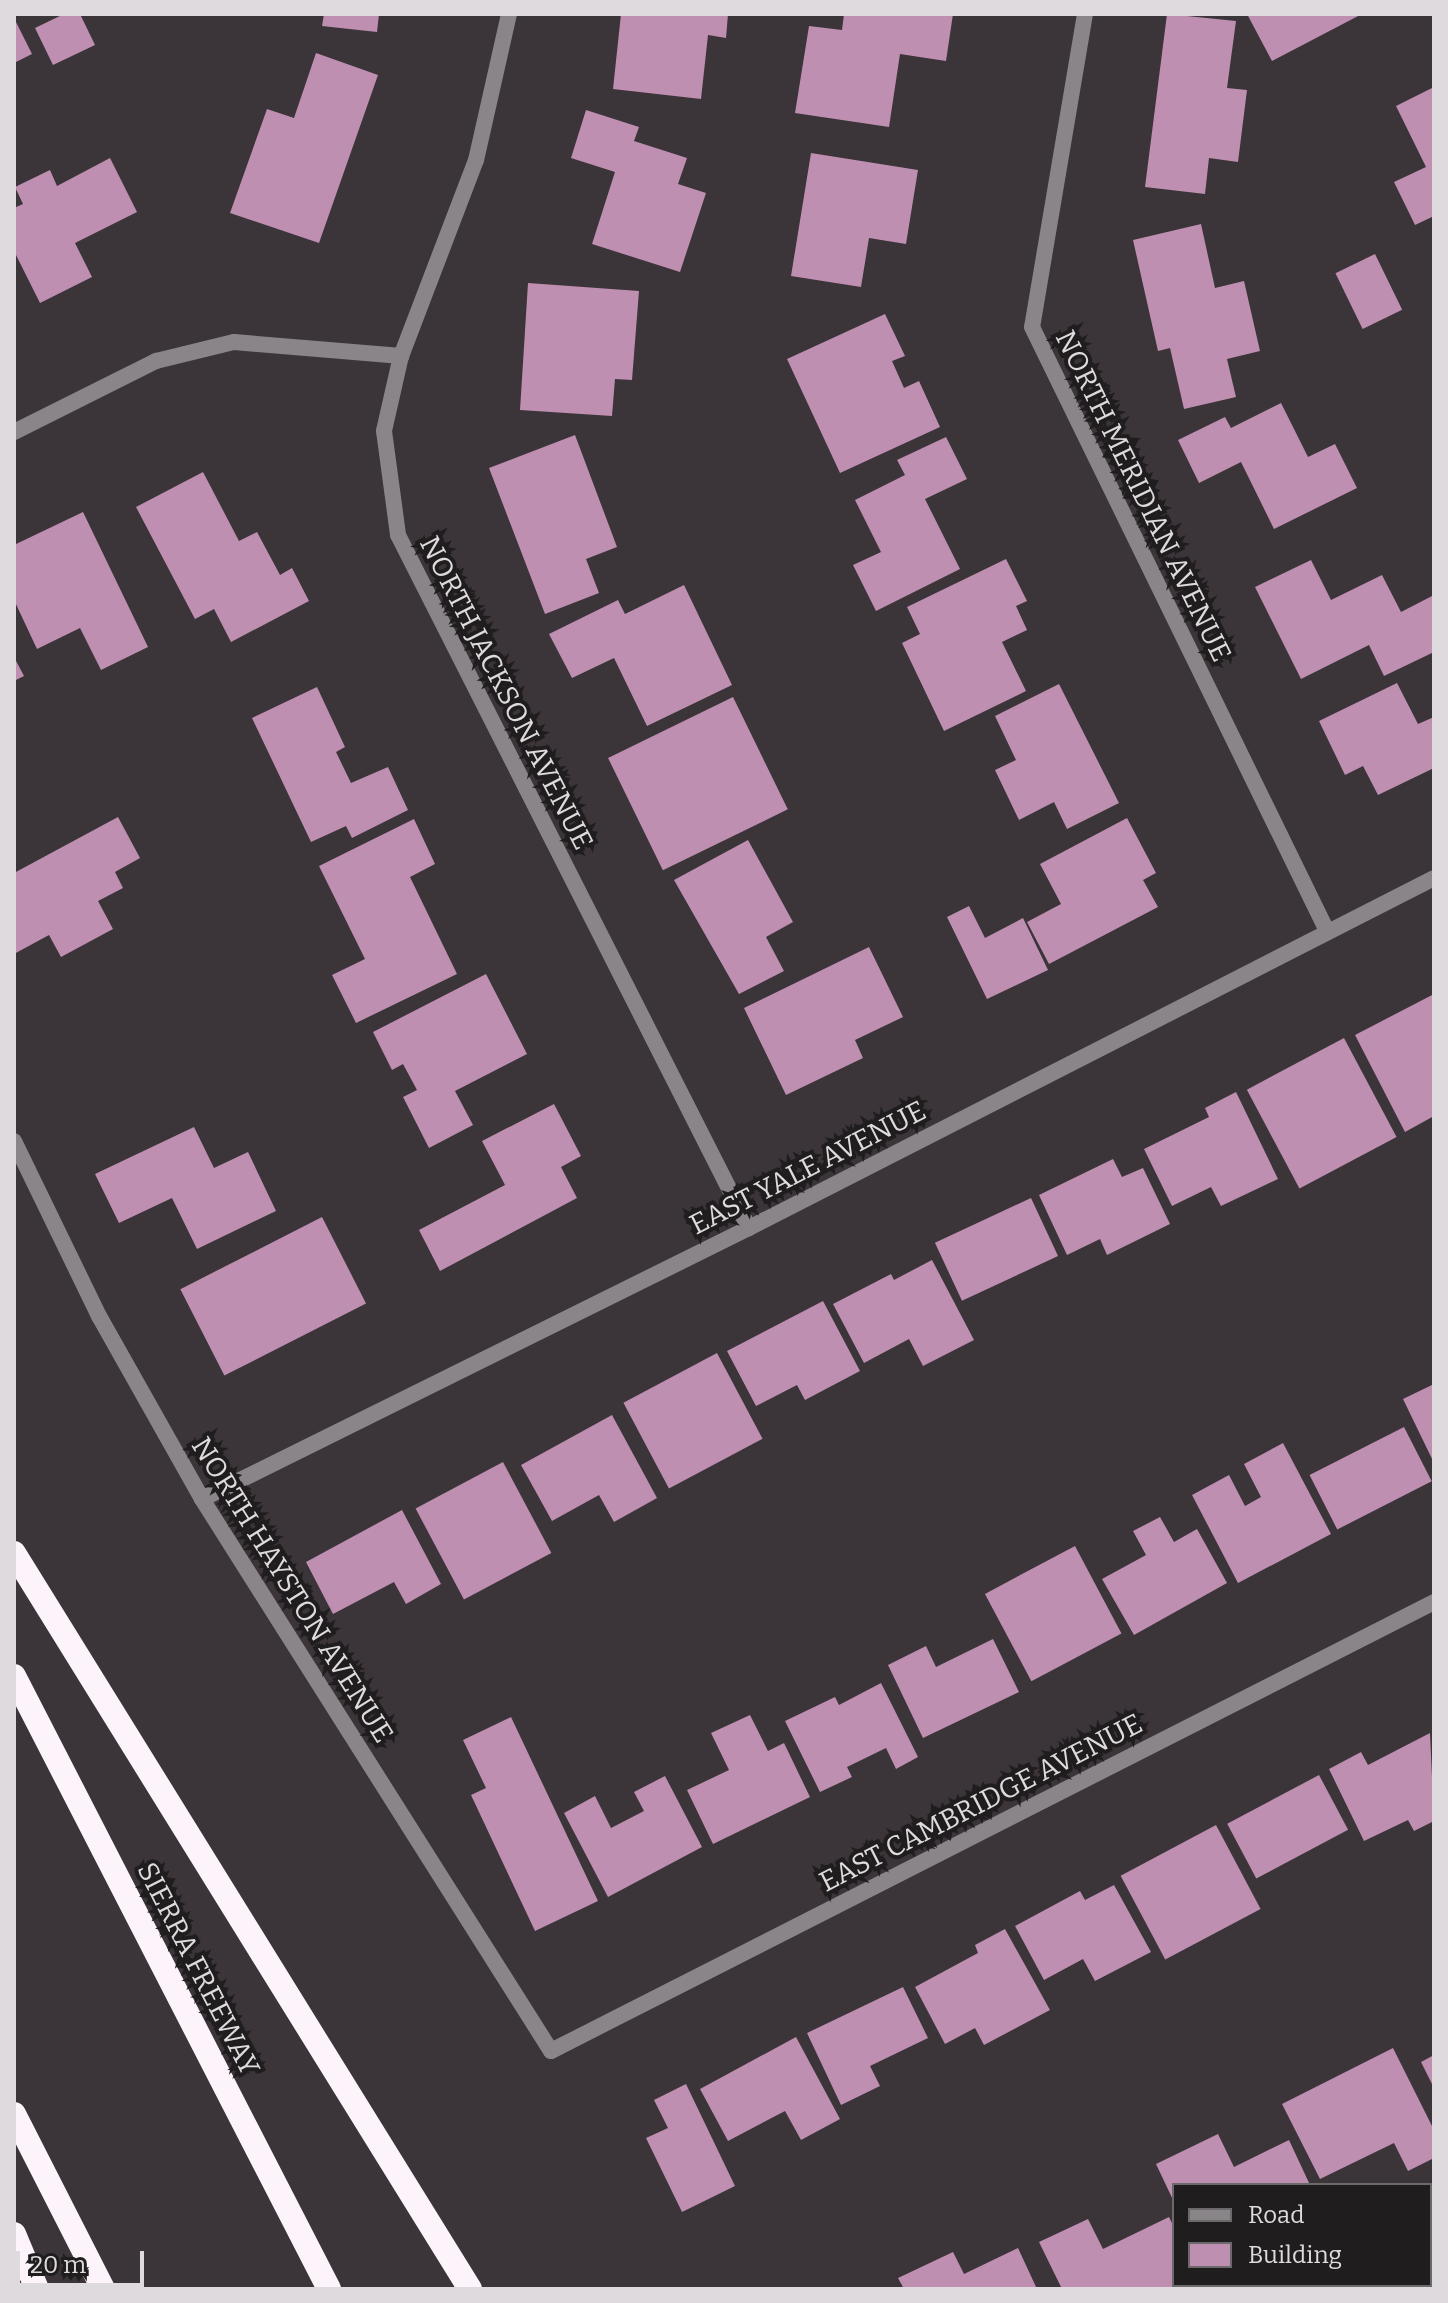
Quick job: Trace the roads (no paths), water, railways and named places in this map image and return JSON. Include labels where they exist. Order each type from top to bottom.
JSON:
[{"type":"highway","points":[[14,1553],[470,2289]]},
{"type":"highway","name":"SIERRA FREEWAY","points":[[14,1676],[329,2289]]},
{"type":"highway","points":[[14,2114],[103,2289]]},
{"type":"highway","points":[[14,2234],[37,2289]]},
{"type":"street","name":"NORTH JACKSON AVENUE","points":[[509,14],[476,160],[401,356],[384,431],[398,535],[749,1228]]},
{"type":"street","name":"NORTH MERIDIAN AVENUE","points":[[1085,14],[1032,327],[1327,931]]},
{"type":"street","points":[[14,432],[156,361],[234,342],[401,356]]},
{"type":"street","name":"EAST YALE AVENUE","points":[[202,1499],[749,1228],[1434,878]]},
{"type":"street","name":"NORTH HAYSTON AVENUE","points":[[14,1141],[99,1316],[202,1499],[551,2051]]},
{"type":"street","name":"EAST CAMBRIDGE AVENUE","points":[[551,2051],[1434,1602]]}]
